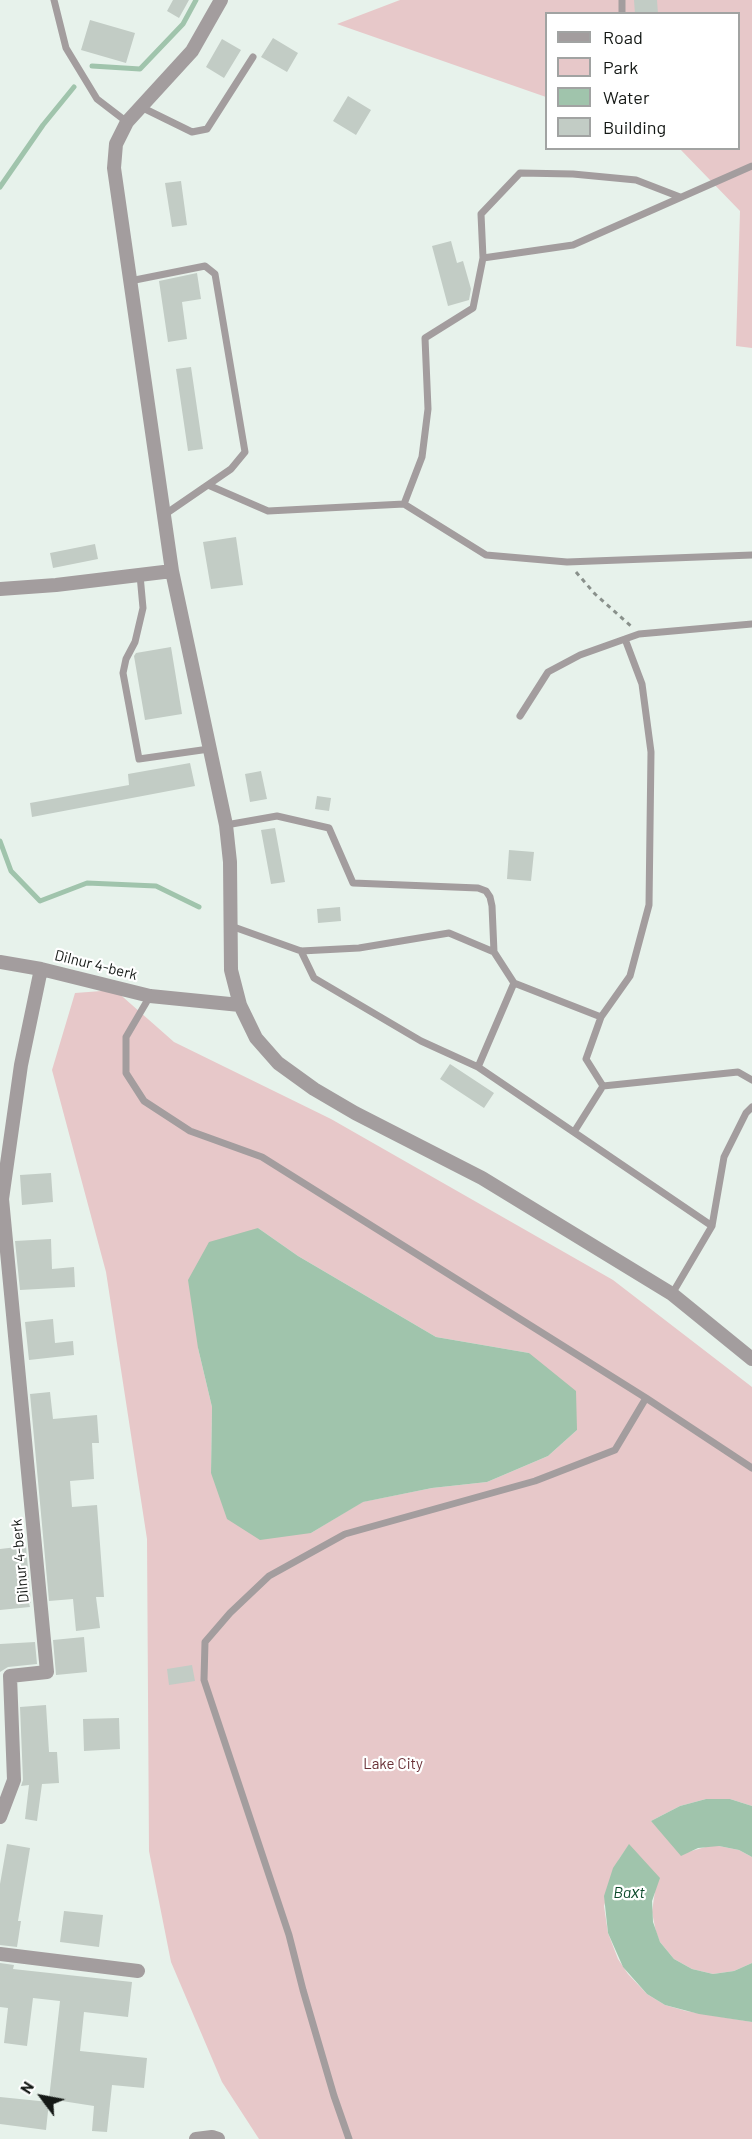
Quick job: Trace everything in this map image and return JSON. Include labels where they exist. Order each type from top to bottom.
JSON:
[{"type":"street","points":[[221,0],[192,51],[127,122],[116,144],[114,168],[172,571],[226,825],[230,862],[231,970],[240,1005],[256,1038],[278,1063],[314,1089],[355,1113],[482,1178],[672,1294],[752,1359]]},
{"type":"street","points":[[0,588],[56,585],[172,571]]},
{"type":"street","points":[[0,962],[41,969]]},
{"type":"street","name":"Dilnur 4-berk","points":[[0,1817],[14,1780],[10,1676],[47,1672],[1,1199],[21,1065],[41,969],[150,996],[240,1005]]},
{"type":"street","points":[[0,1954],[138,1971]]},
{"type":"street","points":[[196,2139],[212,2137],[218,2139]]},
{"type":"lane","points":[[54,0],[66,48],[97,99],[127,122]]},
{"type":"lane","points":[[141,107],[192,132],[207,129],[254,57]]},
{"type":"lane","points":[[483,258],[573,245],[752,166]]},
{"type":"lane","points":[[404,504],[424,447],[428,409],[425,338],[473,308],[483,258],[482,214],[520,173],[573,174],[636,180],[680,197]]},
{"type":"lane","points":[[130,280],[205,266],[215,274],[245,452],[231,469],[164,516]]},
{"type":"lane","points":[[208,485],[268,511],[404,504],[486,555],[567,562],[752,555]]},
{"type":"lane","points":[[140,574],[143,608],[135,642],[126,659],[123,673],[139,759],[209,749]]},
{"type":"lane","points":[[520,716],[548,672],[580,655],[639,634],[752,624]]},
{"type":"lane","points":[[603,1086],[586,1059],[601,1017],[630,976],[649,905],[651,752],[642,684],[625,639]]},
{"type":"lane","points":[[226,825],[277,816],[329,828],[353,883],[478,888],[486,891],[492,906],[494,952],[514,983],[601,1017]]},
{"type":"lane","points":[[231,926],[301,951],[359,948],[449,933],[494,952]]},
{"type":"lane","points":[[301,951],[314,978],[421,1041],[478,1067],[712,1226]]},
{"type":"lane","points":[[478,1067],[514,983]]},
{"type":"lane","points":[[150,996],[126,1037],[126,1073],[144,1101],[190,1131],[262,1157],[646,1398],[752,1468]]},
{"type":"lane","points":[[603,1086],[738,1072],[752,1080]]},
{"type":"lane","points":[[574,1132],[603,1086]]},
{"type":"lane","points":[[672,1294],[712,1226],[724,1157],[746,1113],[752,1107]]},
{"type":"lane","points":[[349,2139],[334,2096],[289,1935],[204,1680],[206,1642],[230,1613],[269,1576],[345,1534],[535,1481],[615,1449],[646,1398]]},
{"type":"path","points":[[567,562],[595,594],[639,634]]},
{"type":"green space","points":[[400,0],[752,0],[752,348],[736,346],[740,211],[681,150],[740,150],[740,12],[545,12],[545,97],[337,24]]},
{"type":"green space","name":"Lake City","points":[[115,990],[174,1042],[331,1119],[613,1280],[752,1387],[752,1806],[730,1799],[706,1799],[680,1806],[651,1821],[688,1852],[709,1846],[719,1846],[739,1850],[752,1857],[752,1963],[734,1971],[713,1974],[692,1969],[674,1959],[660,1942],[656,1932],[652,1912],[655,1891],[629,1845],[619,1859],[604,1906],[608,1933],[618,1959],[628,1974],[647,1994],[665,2005],[686,2011],[752,2022],[752,2139],[259,2139],[222,2082],[171,1962],[149,1851],[147,1539],[106,1272],[52,1070],[75,993]],"holes":[[[258,1228],[298,1256],[436,1337],[529,1353],[577,1430],[548,1456],[487,1482],[432,1488],[362,1502],[311,1533],[211,1473],[212,1407],[198,1348]]]},
{"type":"water","points":[[258,1228],[298,1256],[436,1337],[529,1353],[576,1391],[577,1430],[548,1456],[487,1482],[432,1488],[363,1502],[311,1533],[260,1540],[227,1519],[211,1473],[212,1407],[198,1348],[188,1280],[209,1242]]},
{"type":"water","points":[[706,1799],[730,1799],[752,1806],[752,1857],[739,1850],[719,1846],[698,1848],[681,1856],[651,1821],[680,1806]]},
{"type":"water","name":"Baхt","points":[[629,1844],[660,1878],[652,1901],[653,1922],[660,1942],[674,1959],[692,1969],[713,1974],[734,1971],[752,1963],[752,2022],[699,2014],[665,2005],[647,1994],[623,1967],[608,1933],[604,1896],[613,1868]]},
{"type":"building","points":[[173,0],[189,0],[179,18],[167,11]]},
{"type":"building","points":[[634,0],[657,0],[658,12],[635,12]]},
{"type":"building","points":[[90,20],[135,33],[126,63],[81,50]]},
{"type":"building","points":[[273,38],[298,53],[287,72],[261,57]]},
{"type":"building","points":[[222,39],[241,50],[224,78],[206,67]]},
{"type":"building","points":[[348,96],[371,110],[356,135],[333,121]]},
{"type":"building","points":[[181,181],[187,225],[172,227],[165,183]]},
{"type":"building","points":[[451,241],[457,263],[463,261],[471,289],[469,300],[448,306],[432,246]]},
{"type":"building","points":[[197,273],[201,299],[182,302],[187,339],[168,342],[159,281]]},
{"type":"building","points":[[191,367],[203,449],[188,451],[176,369]]},
{"type":"building","points":[[236,537],[243,585],[211,589],[203,542]]},
{"type":"building","points":[[95,544],[98,559],[53,568],[50,553]]},
{"type":"building","points":[[171,647],[182,714],[145,720],[134,656],[136,653]]},
{"type":"building","points":[[190,763],[195,786],[32,817],[30,803],[129,785],[128,774]]},
{"type":"building","points":[[261,771],[267,799],[250,802],[245,774]]},
{"type":"building","points":[[317,796],[331,798],[329,811],[315,809]]},
{"type":"building","points":[[275,828],[285,882],[271,884],[261,830]]},
{"type":"building","points":[[509,850],[534,852],[531,881],[507,879]]},
{"type":"building","points":[[340,907],[341,921],[318,923],[317,909]]},
{"type":"building","points":[[450,1064],[494,1093],[484,1108],[440,1079]]},
{"type":"building","points":[[51,1173],[53,1202],[22,1205],[20,1175]]},
{"type":"building","points":[[51,1239],[52,1269],[74,1267],[75,1287],[20,1290],[15,1241]]},
{"type":"building","points":[[53,1319],[55,1343],[73,1341],[74,1355],[29,1360],[25,1322]]},
{"type":"building","points":[[50,1392],[53,1419],[97,1415],[99,1443],[92,1443],[94,1479],[70,1481],[72,1507],[97,1505],[104,1597],[96,1597],[100,1628],[76,1631],[73,1599],[49,1601],[30,1394]]},
{"type":"building","points":[[26,1546],[30,1607],[0,1610],[0,1549]]},
{"type":"building","points":[[84,1637],[87,1672],[56,1675],[53,1640]]},
{"type":"building","points":[[35,1642],[37,1664],[8,1667],[0,1672],[0,1644]]},
{"type":"building","points":[[192,1665],[195,1681],[169,1685],[167,1669]]},
{"type":"building","points":[[46,1705],[49,1752],[57,1752],[59,1783],[42,1784],[37,1821],[25,1819],[29,1785],[21,1786],[23,1780],[20,1707]]},
{"type":"building","points":[[119,1718],[120,1749],[84,1751],[83,1719]]},
{"type":"building","points":[[7,1844],[30,1848],[18,1921],[21,1921],[17,1947],[0,1945],[0,1884]]},
{"type":"building","points":[[64,1911],[103,1915],[99,1947],[60,1942]]},
{"type":"building","points":[[0,1963],[14,1965],[13,1969],[132,1982],[128,2017],[84,2012],[80,2051],[147,2058],[144,2088],[112,2085],[107,2132],[92,2131],[94,2106],[49,2099],[60,2001],[33,1998],[27,2046],[4,2043],[8,2008],[0,2007]]},
{"type":"building","points":[[0,2097],[49,2102],[46,2130],[0,2124]]},
{"type":"waterway","points":[[92,66],[140,69],[183,24],[196,0]]},
{"type":"waterway","points":[[0,187],[43,125],[74,87]]},
{"type":"waterway","points":[[0,841],[11,871],[40,901],[87,883],[156,886],[199,907]]}]
